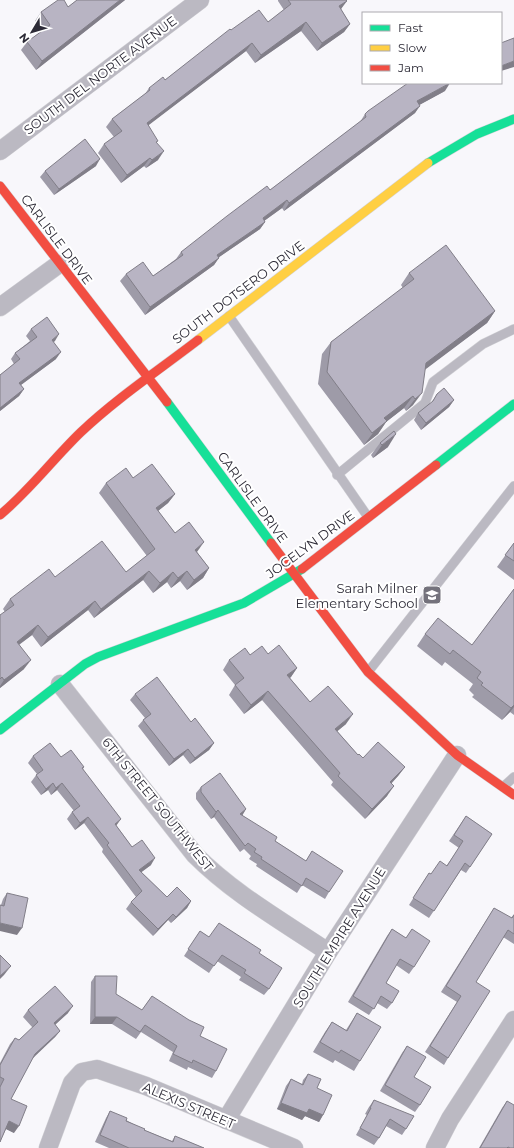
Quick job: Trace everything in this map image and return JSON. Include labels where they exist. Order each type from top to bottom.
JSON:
[{"type":"street","name":"SOUTH DEL NORTE AVENUE","points":[[0,151],[200,0]]},
{"type":"street","name":"SOUTH DOTSERO DRIVE","points":[[0,515],[21,499],[74,439],[110,407],[431,161],[478,134],[514,119]]},
{"type":"street","name":"CARLISLE DRIVE","points":[[0,186],[59,264],[149,377],[294,575],[368,672],[457,755],[514,795]]},
{"type":"street","points":[[0,307],[59,264]]},
{"type":"street","name":"JOCELYN DRIVE","points":[[0,730],[98,657],[175,630],[244,603],[294,575],[514,404]]},
{"type":"street","name":"6TH STREET SOUTHWEST","points":[[60,684],[195,855],[214,875],[238,893],[328,952]]},
{"type":"street","name":"SOUTH EMPIRE AVENUE","points":[[226,1120],[328,952],[457,755]]},
{"type":"street","points":[[435,1148],[450,1119],[514,1020]]},
{"type":"street","name":"ALEXIS STREET","points":[[48,1148],[72,1083],[82,1072],[97,1068],[146,1086],[294,1148]]},
{"type":"lane","points":[[229,316],[368,518]]},
{"type":"lane","points":[[338,475],[425,403],[433,382],[482,344],[514,329]]},
{"type":"lane","points":[[368,672],[514,486]]},
{"type":"lane","points":[[503,787],[514,777]]},
{"type":"building","points":[[58,0],[64,0],[68,7],[77,0],[120,0],[42,61],[27,42],[50,25],[41,12]]},
{"type":"building","points":[[288,0],[346,0],[347,1],[339,6],[350,24],[322,43],[306,22],[261,55],[252,43],[147,123],[158,141],[156,142],[164,151],[152,160],[150,158],[127,175],[104,144],[122,131],[112,119],[150,90],[149,88],[163,77],[165,80],[230,29],[231,30],[259,10],[268,22],[291,4]]},
{"type":"building","points":[[514,38],[514,61],[502,66],[502,43]]},
{"type":"building","points":[[407,84],[448,84],[417,101],[420,106],[289,203],[287,200],[263,218],[265,222],[217,255],[219,258],[150,307],[126,274],[143,262],[153,276],[183,255],[181,252],[267,186],[270,190],[366,117],[365,114]]},
{"type":"building","points":[[85,139],[100,159],[59,189],[45,171]]},
{"type":"building","points":[[446,245],[495,311],[426,363],[422,393],[415,399],[413,396],[384,418],[387,421],[372,433],[327,372],[331,342],[414,279],[409,273]]},
{"type":"building","points":[[47,317],[59,334],[52,340],[61,352],[19,383],[24,389],[0,408],[0,375],[20,359],[15,353],[37,337],[31,329]]},
{"type":"building","points":[[444,388],[454,400],[426,423],[418,413],[433,401],[437,394]]},
{"type":"building","points":[[394,431],[396,434],[382,445],[380,443]]},
{"type":"building","points":[[152,464],[175,494],[156,508],[175,533],[189,522],[204,542],[195,550],[209,568],[194,580],[187,571],[178,578],[173,572],[160,583],[149,571],[101,609],[95,601],[48,637],[38,625],[17,642],[31,660],[4,680],[2,677],[0,679],[0,615],[14,605],[10,599],[49,569],[55,577],[102,541],[126,572],[155,549],[106,483],[126,468],[133,478]]},
{"type":"building","points":[[514,543],[514,561],[505,555]]},
{"type":"building","points":[[514,589],[514,705],[511,708],[481,685],[483,683],[477,678],[481,672],[453,650],[450,654],[425,634],[438,618],[472,645]]},
{"type":"building","points":[[279,645],[297,668],[287,675],[310,702],[328,686],[353,714],[335,729],[358,755],[359,754],[363,758],[378,742],[405,767],[390,782],[394,786],[372,809],[338,776],[340,773],[268,691],[251,705],[235,685],[244,678],[229,660],[245,648],[250,655],[262,646],[268,654]]},
{"type":"building","points":[[157,677],[191,722],[195,718],[214,743],[195,758],[188,749],[174,759],[143,720],[151,714],[135,694]]},
{"type":"building","points":[[50,743],[61,757],[71,750],[84,767],[82,768],[121,819],[115,824],[132,847],[142,840],[155,858],[139,870],[167,897],[177,887],[191,901],[176,917],[173,914],[158,929],[131,902],[142,891],[107,845],[109,843],[88,817],[80,823],[72,812],[80,806],[62,783],[56,788],[53,783],[46,789],[36,775],[43,770],[33,756]]},
{"type":"building","points":[[220,773],[246,809],[240,814],[277,837],[275,841],[306,861],[312,851],[343,871],[329,892],[306,878],[302,886],[261,859],[262,857],[254,852],[256,849],[248,843],[245,846],[218,810],[216,812],[201,792],[201,787]]},
{"type":"building","points":[[466,816],[492,834],[470,867],[465,863],[434,911],[413,898],[429,873],[431,874],[440,861],[447,866],[463,841],[454,835]]},
{"type":"building","points":[[7,893],[28,898],[22,928],[0,923],[0,905],[4,906]]},
{"type":"building","points":[[494,908],[512,918],[514,915],[514,934],[508,930],[476,982],[490,991],[448,1058],[430,1046],[461,996],[446,986]]},
{"type":"building","points":[[219,923],[261,950],[259,953],[282,968],[269,989],[244,973],[246,970],[222,955],[214,966],[188,949],[200,931],[209,937]]},
{"type":"building","points":[[392,929],[406,938],[412,929],[430,941],[414,967],[400,959],[386,983],[399,991],[392,1003],[381,996],[374,1009],[353,996]]},
{"type":"building","points":[[0,955],[11,966],[0,976]]},
{"type":"building","points":[[95,976],[117,976],[116,994],[142,1010],[152,996],[189,1020],[204,1027],[200,1036],[227,1049],[216,1071],[193,1060],[192,1063],[173,1054],[177,1046],[145,1025],[140,1032],[117,1017],[95,1017]]},
{"type":"building","points":[[55,986],[73,1006],[54,1023],[60,1031],[35,1054],[11,1099],[27,1106],[19,1126],[9,1121],[0,1142],[0,1087],[4,1079],[0,1077],[0,1065],[15,1038],[19,1040],[38,1022],[28,1010]]},
{"type":"building","points":[[357,1013],[381,1027],[360,1061],[341,1050],[339,1053],[320,1042],[332,1022],[347,1031]]},
{"type":"building","points":[[407,1046],[426,1057],[414,1077],[431,1087],[420,1105],[385,1085]]},
{"type":"building","points":[[308,1074],[321,1079],[317,1088],[332,1095],[323,1115],[309,1109],[307,1113],[281,1103],[291,1079],[303,1085]]},
{"type":"building","points":[[374,1100],[414,1116],[406,1129],[390,1119],[379,1138],[360,1128]]},
{"type":"building","points":[[507,1101],[514,1105],[514,1148],[480,1148]]},
{"type":"building","points":[[110,1111],[127,1118],[126,1121],[145,1129],[144,1130],[173,1142],[175,1136],[204,1148],[129,1148],[100,1135]]},
{"type":"traffic: fast","points":[[428,163],[477,134],[514,119]]},
{"type":"traffic: fast","points":[[167,402],[271,543]]},
{"type":"traffic: fast","points":[[436,465],[514,404]]},
{"type":"traffic: fast","points":[[0,730],[85,664],[98,657],[244,603],[302,569]]},
{"type":"traffic: slow","points":[[198,340],[428,163]]},
{"type":"traffic: jam","points":[[0,186],[167,402]]},
{"type":"traffic: jam","points":[[0,515],[81,432],[124,396],[198,340]]},
{"type":"traffic: jam","points":[[302,569],[436,465]]},
{"type":"traffic: jam","points":[[271,543],[368,672],[457,755],[514,795]]},
{"type":"place","name":"Sarah Milner Elementary School","points":[[432,595]]}]
